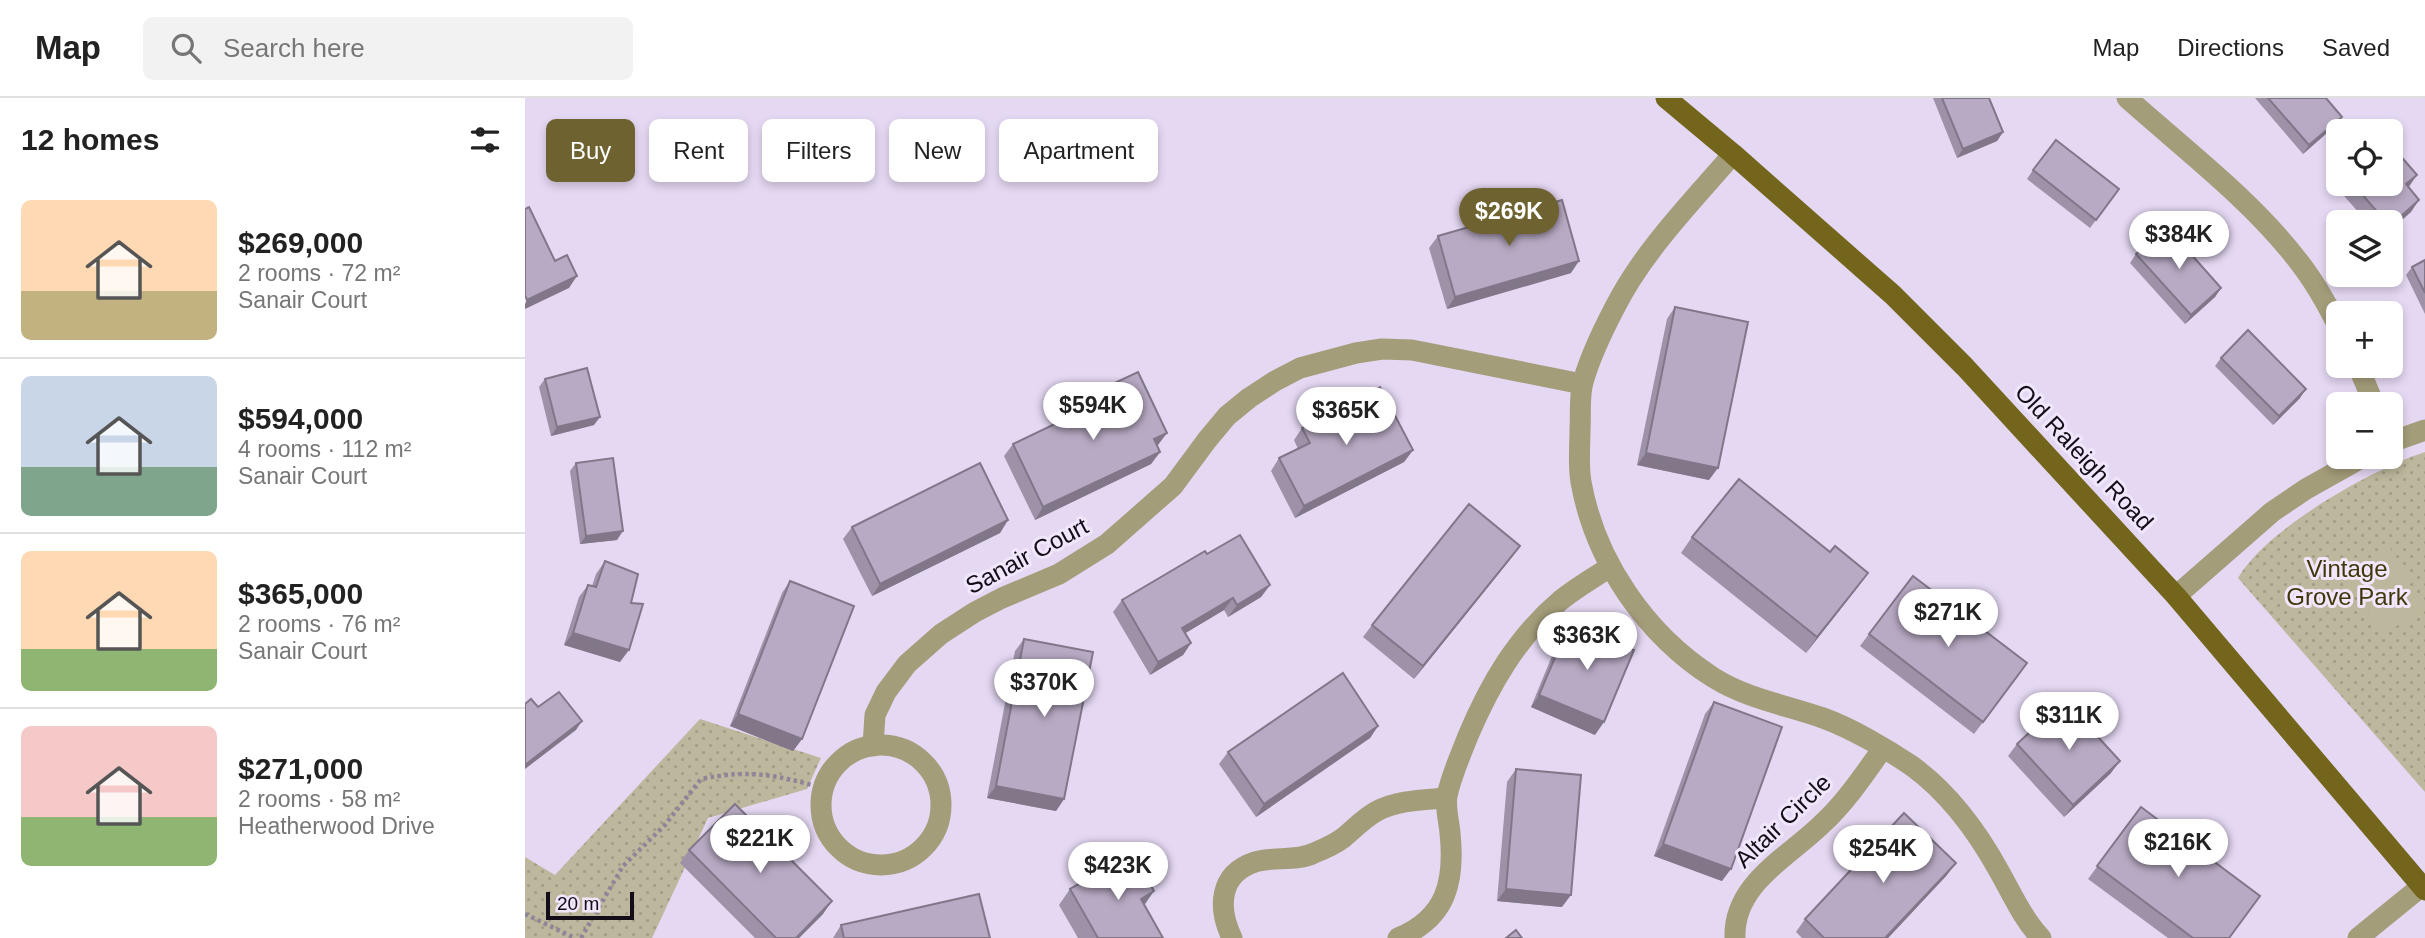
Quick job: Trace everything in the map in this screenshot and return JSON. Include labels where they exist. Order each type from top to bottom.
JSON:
[{"type":"main road","name":"Old Raleigh Road","points":[[1666,98],[1893,295],[1965,367],[2176,596],[2423,888]]},
{"type":"street","points":[[2127,98],[2255,213],[2299,261],[2326,303]]},
{"type":"street","points":[[1733,154],[1655,246],[1615,306],[1582,384],[1581,479],[1596,536],[1609,567],[1646,617],[1674,648],[1716,680],[1762,701],[1825,719],[1883,748],[1938,788],[1983,842],[2022,914],[2041,938]]},
{"type":"street","name":"Sanair Court","points":[[873,746],[875,715],[886,692],[907,664],[941,635],[975,612],[1059,574],[1107,544],[1173,486],[1227,416],[1249,398],[1300,368],[1356,353],[1382,349],[1412,350],[1582,384]]},
{"type":"street","points":[[2403,438],[2425,430]]},
{"type":"street","points":[[2176,596],[2272,512],[2342,469]]},
{"type":"street","points":[[1398,938],[1425,923],[1439,907],[1449,888],[1451,867],[1446,798],[1494,679],[1535,624],[1562,599],[1609,567]]},
{"type":"street","points":[[892,746],[910,752],[925,764],[936,780],[940,799],[939,818],[932,836],[920,850],[904,860],[885,865],[866,863],[849,856],[834,843],[825,826],[821,808],[823,788],[830,772],[856,750],[892,746]]},
{"type":"street","name":"Altair Circle","points":[[1735,938],[1738,913],[1755,882],[1821,825],[1846,799],[1883,748]]},
{"type":"street","points":[[1232,938],[1225,922],[1222,904],[1227,885],[1238,871],[1255,862],[1312,855],[1341,839],[1379,810],[1403,802],[1446,798]]},
{"type":"street","points":[[2358,938],[2423,888]]},
{"type":"path","points":[[581,938],[624,866],[664,825],[701,779],[754,773],[778,775],[823,788]]},
{"type":"path","points":[[525,914],[575,938]]},
{"type":"green space","name":"Vintage Grove Park","points":[[2425,452],[2425,792],[2238,578],[2252,559],[2295,521],[2377,472],[2384,469],[2403,469],[2403,460]]},
{"type":"green space","points":[[2390,548],[2424,611],[2380,635],[2347,572]]},
{"type":"green space","points":[[700,719],[821,758],[807,789],[708,818],[652,938],[525,938],[525,857],[555,875]]},
{"type":"building","points":[[1942,98],[1989,98],[2003,132],[1963,149]]},
{"type":"building","points":[[2268,98],[2326,98],[2342,117],[2326,119],[2326,131],[2309,145]]},
{"type":"building","points":[[2056,140],[2119,189],[2096,220],[2033,170]]},
{"type":"building","points":[[2403,159],[2417,175],[2406,184],[2419,200],[2403,214],[2403,210],[2376,210],[2363,196],[2403,196]]},
{"type":"building","points":[[1562,200],[1579,261],[1455,297],[1438,236]]},
{"type":"building","points":[[529,207],[555,261],[567,255],[577,276],[527,300],[525,209]]},
{"type":"building","points":[[2167,227],[2221,288],[2191,315],[2136,254]]},
{"type":"building","points":[[2425,260],[2425,293],[2412,267]]},
{"type":"building","points":[[1675,307],[1748,322],[1718,468],[1646,453]]},
{"type":"building","points":[[2248,330],[2306,389],[2279,416],[2221,358]]},
{"type":"building","points":[[587,368],[600,417],[557,427],[545,379]]},
{"type":"building","points":[[1138,372],[1167,433],[1154,439],[1160,452],[1043,507],[1013,444],[1109,398],[1104,388]]},
{"type":"building","points":[[1380,387],[1413,450],[1304,506],[1279,458],[1310,443],[1302,428]]},
{"type":"building","points":[[613,458],[623,531],[586,536],[576,463]]},
{"type":"building","points":[[980,463],[1008,520],[880,584],[852,527]]},
{"type":"building","points":[[1739,479],[1830,552],[1835,546],[1868,573],[1817,637],[1692,537]]},
{"type":"building","points":[[1469,504],[1520,546],[1423,666],[1372,625]]},
{"type":"building","points":[[1240,535],[1270,585],[1237,605],[1233,598],[1182,628],[1191,643],[1158,662],[1122,600],[1205,551],[1207,554]]},
{"type":"building","points":[[605,561],[638,574],[631,603],[643,604],[629,650],[573,633],[588,585],[596,587]]},
{"type":"building","points":[[1913,576],[2027,663],[1983,722],[1869,634]]},
{"type":"building","points":[[790,581],[854,606],[802,739],[738,714]]},
{"type":"building","points":[[1570,622],[1634,650],[1604,722],[1539,695]]},
{"type":"building","points":[[1024,639],[1093,652],[1064,799],[996,786]]},
{"type":"building","points":[[1343,673],[1378,726],[1264,804],[1228,752]]},
{"type":"building","points":[[559,692],[582,721],[525,765],[525,704],[531,699],[538,707]]},
{"type":"building","points":[[2064,700],[2120,761],[2073,805],[2017,744]]},
{"type":"building","points":[[1714,702],[1782,727],[1731,869],[1663,844]]},
{"type":"building","points":[[1516,769],[1581,775],[1571,895],[1506,889]]},
{"type":"building","points":[[735,804],[832,901],[796,938],[776,938],[689,850]]},
{"type":"building","points":[[2141,807],[2260,896],[2229,938],[2193,938],[2097,866]]},
{"type":"building","points":[[1904,813],[1956,863],[1885,938],[1824,938],[1805,919]]},
{"type":"building","points":[[1132,854],[1154,891],[1141,899],[1163,938],[1098,938],[1070,889]]},
{"type":"building","points":[[979,894],[990,938],[844,938],[841,925]]},
{"type":"building","points":[[1516,930],[1522,938],[1506,938]]}]
